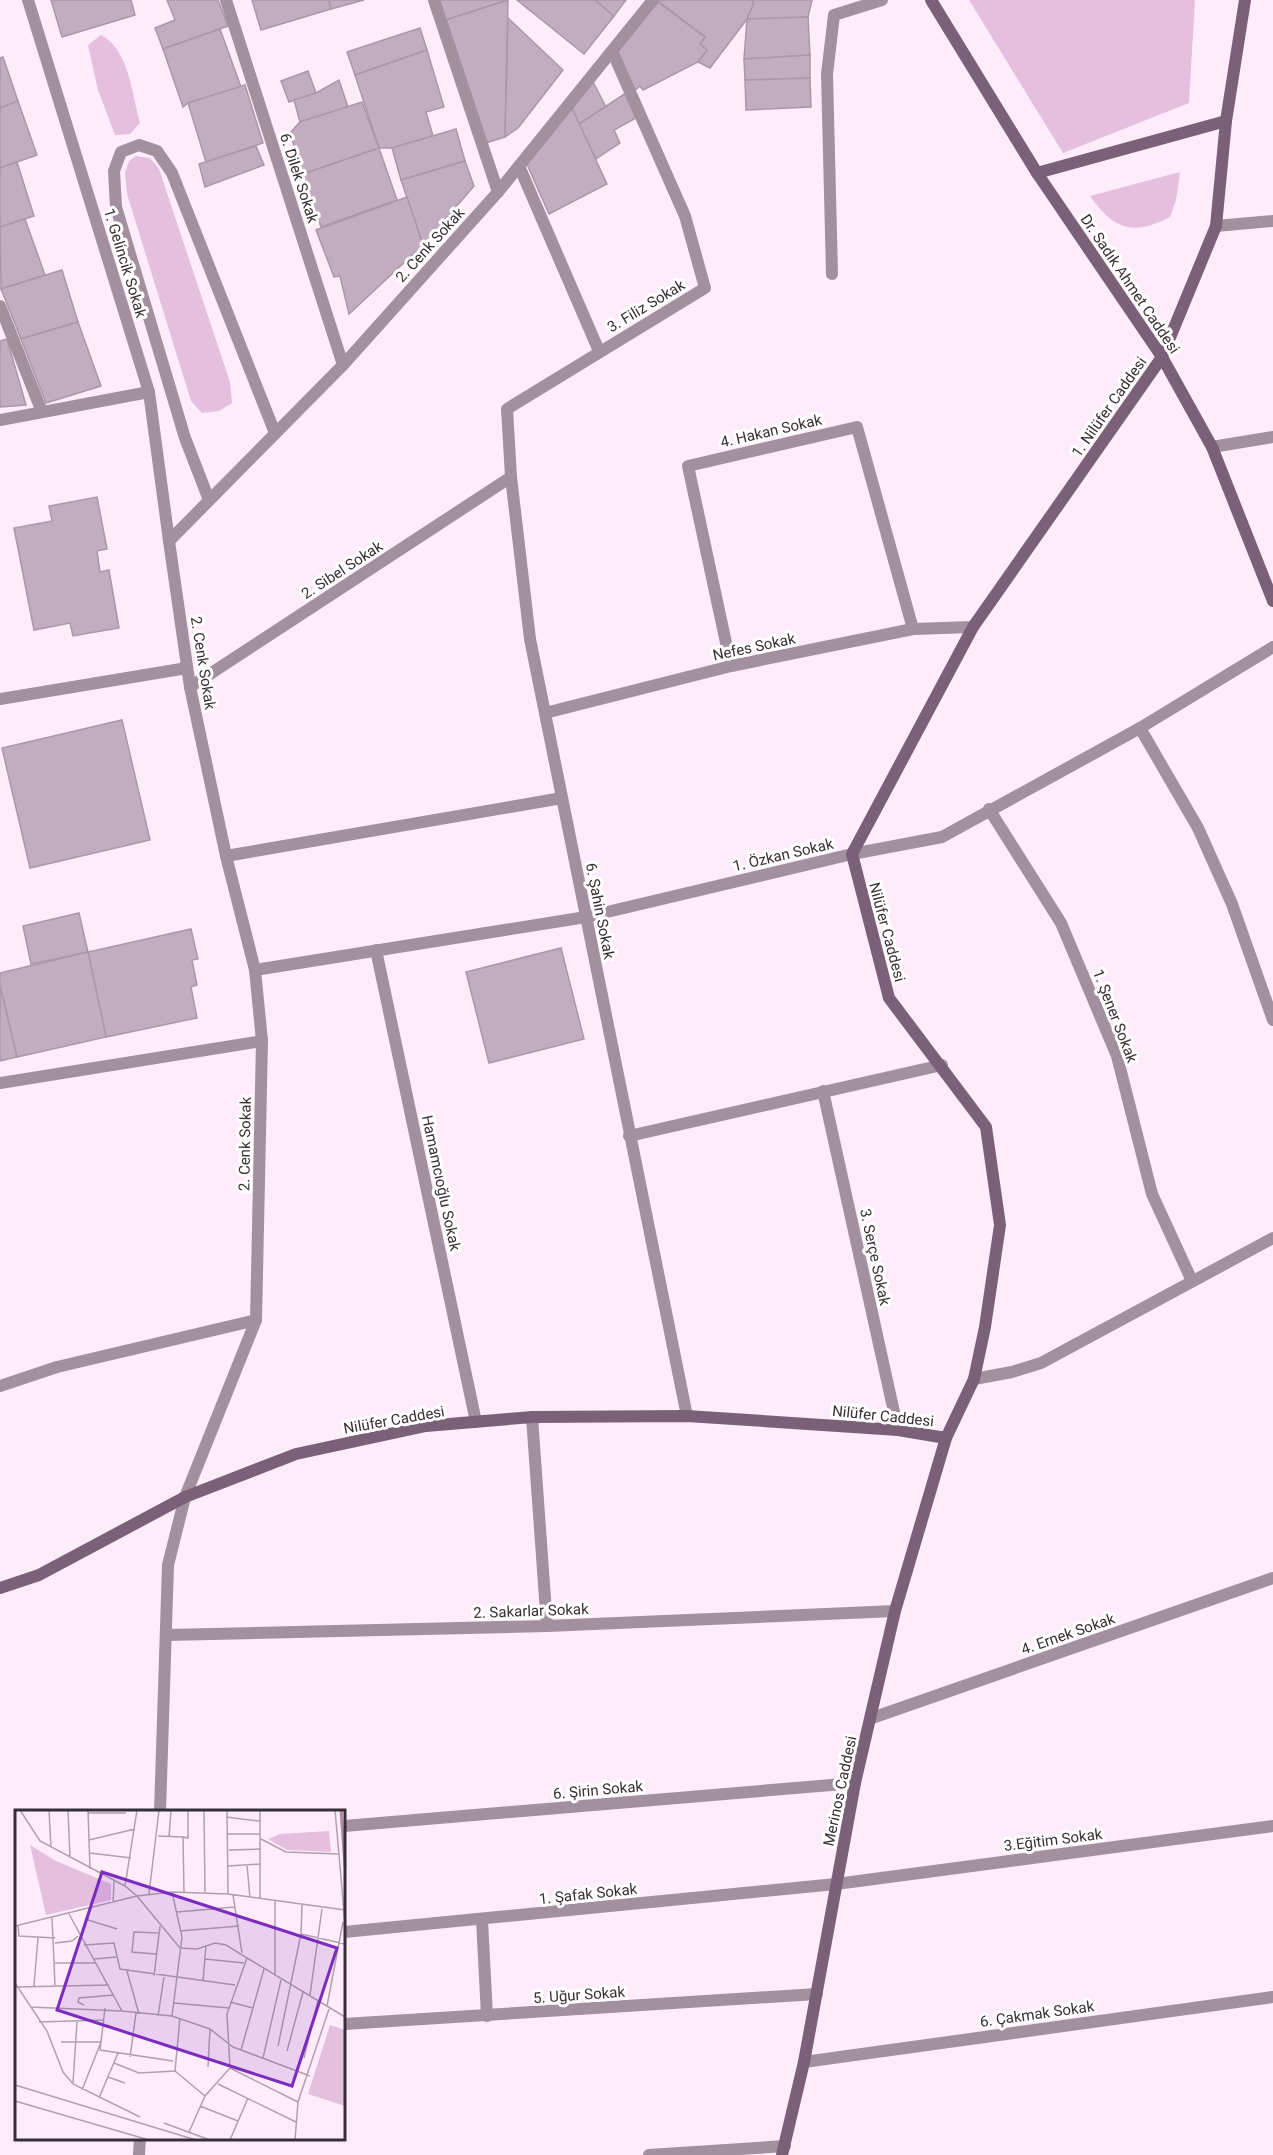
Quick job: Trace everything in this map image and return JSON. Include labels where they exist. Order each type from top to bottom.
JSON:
[{"type":"main road","name":"Dr. Sadık Ahmet Caddesi","points":[[931,0],[1037,173],[1162,357],[1212,447],[1273,601]]},
{"type":"main road","name":"1. Nilüfer Caddesi","points":[[973,627],[1162,357],[1216,226],[1226,121],[1245,0]]},
{"type":"main road","points":[[1037,173],[1226,121]]},
{"type":"main road","points":[[852,854],[973,627]]},
{"type":"main road","name":"Nilüfer Caddesi","points":[[0,1588],[39,1575],[186,1497],[296,1454],[426,1426],[532,1417],[687,1416],[898,1430],[946,1438],[974,1379],[985,1327],[1000,1225],[986,1126],[889,998],[852,854]]},
{"type":"main road","name":"Merinos Caddesi","points":[[783,2150],[804,2062],[855,1783],[872,1718],[895,1611],[946,1438]]},
{"type":"street","name":"1. Gelincik Sokak","points":[[28,0],[148,392],[169,541]]},
{"type":"street","name":"6. Dilek Sokak","points":[[226,0],[343,364]]},
{"type":"street","points":[[434,0],[498,192]]},
{"type":"street","name":"2. Cenk Sokak","points":[[160,1810],[168,1565],[186,1497],[256,1320],[262,1041],[255,970],[226,856],[190,687],[169,541],[343,364],[498,192],[653,0]]},
{"type":"street","points":[[832,274],[827,74],[834,15],[882,0]]},
{"type":"street","name":"3. Filiz Sokak","points":[[507,409],[705,288],[686,216],[612,51]]},
{"type":"street","points":[[209,500],[184,438],[116,207],[114,171],[121,152],[139,145],[156,151],[172,173],[275,433]]},
{"type":"street","points":[[519,166],[599,351]]},
{"type":"street","points":[[1216,226],[1273,221]]},
{"type":"street","points":[[0,306],[42,412]]},
{"type":"street","points":[[0,420],[148,392]]},
{"type":"street","name":"6. Şahin Sokak","points":[[507,409],[530,639],[687,1416]]},
{"type":"street","name":"4. Hakan Sokak","points":[[731,666],[688,466],[857,427],[913,629]]},
{"type":"street","points":[[1212,447],[1273,438]]},
{"type":"street","name":"2. Sibel Sokak","points":[[190,687],[512,477]]},
{"type":"street","name":"Nefes Sokak","points":[[545,713],[731,666],[913,629],[973,627]]},
{"type":"street","name":"1. Özkan Sokak","points":[[255,970],[585,917],[852,854],[942,837],[989,809],[1140,728],[1273,647]]},
{"type":"street","points":[[0,699],[187,668]]},
{"type":"street","points":[[1140,728],[1203,839],[1232,903],[1273,1020]]},
{"type":"street","points":[[226,856],[562,798]]},
{"type":"street","name":"1. Şener Sokak","points":[[989,809],[1061,923],[1117,1056],[1152,1194],[1192,1281]]},
{"type":"street","name":"Hamamcıoğlu Sokak","points":[[376,951],[476,1422]]},
{"type":"street","points":[[0,1083],[262,1041]]},
{"type":"street","points":[[629,1136],[823,1090],[942,1065]]},
{"type":"street","name":"3. Serçe Sokak","points":[[823,1090],[898,1430]]},
{"type":"street","points":[[974,1379],[1012,1372],[1041,1363],[1273,1238]]},
{"type":"street","points":[[0,1386],[57,1367],[256,1320]]},
{"type":"street","points":[[532,1417],[548,1626]]},
{"type":"street","name":"4. Ernek Sokak","points":[[872,1718],[1273,1578]]},
{"type":"street","name":"2. Sakarlar Sokak","points":[[167,1635],[548,1626],[895,1611]]},
{"type":"street","name":"6. Şirin Sokak","points":[[345,1826],[855,1783]]},
{"type":"street","name":"3.Eğitim Sokak","points":[[836,1884],[1273,1826]]},
{"type":"street","name":"1. Şafak Sokak","points":[[345,1932],[836,1884]]},
{"type":"street","points":[[482,1920],[487,2016]]},
{"type":"street","name":"5. Uğur Sokak","points":[[345,2024],[817,1994]]},
{"type":"street","name":"6. Çakmak Sokak","points":[[804,2062],[1273,1996]]},
{"type":"street","points":[[139,2155],[140,2140]]},
{"type":"street","points":[[649,2155],[783,2150]]},
{"type":"shaded area","points":[[969,0],[1195,0],[1189,103],[1063,153]]},
{"type":"shaded area","points":[[101,35],[118,51],[128,74],[140,123],[130,134],[115,135],[98,90],[88,45]]},
{"type":"shaded area","points":[[136,156],[150,158],[159,169],[230,382],[232,403],[219,411],[202,413],[191,401],[127,194],[125,173],[129,161]]},
{"type":"shaded area","points":[[1180,172],[1176,200],[1170,217],[1145,227],[1135,228],[1116,223],[1090,196]]},
{"type":"building","points":[[51,0],[131,0],[135,15],[62,37]]},
{"type":"building","points":[[167,0],[218,0],[228,26],[163,49],[155,28],[175,20]]},
{"type":"building","points":[[252,0],[329,0],[331,9],[261,30]]},
{"type":"building","points":[[329,0],[364,0],[331,9]]},
{"type":"building","points":[[439,0],[507,0],[446,20]]},
{"type":"building","points":[[508,0],[505,137],[486,143],[446,20]]},
{"type":"building","points":[[517,0],[595,0],[614,16],[584,54]]},
{"type":"building","points":[[595,0],[626,0],[614,16]]},
{"type":"building","points":[[657,0],[752,0],[754,3],[747,19],[710,68],[698,62],[707,50],[700,44],[705,37]]},
{"type":"building","points":[[752,0],[812,0],[808,17],[747,19],[754,3]]},
{"type":"building","points":[[656,1],[705,37],[700,44],[707,50],[698,62],[643,90],[640,86],[635,90],[616,50]]},
{"type":"building","points":[[808,17],[810,55],[744,59],[747,19]]},
{"type":"building","points":[[508,18],[563,70],[518,128],[505,137]]},
{"type":"building","points":[[420,28],[427,50],[355,75],[347,52]]},
{"type":"building","points":[[220,29],[241,87],[188,103],[183,107],[163,49]]},
{"type":"building","points":[[427,50],[444,107],[426,112],[433,136],[392,148],[379,148],[355,75]]},
{"type":"building","points":[[810,55],[810,78],[745,80],[744,59]]},
{"type":"building","points":[[3,57],[18,101],[0,108],[0,58]]},
{"type":"building","points":[[308,71],[316,93],[289,102],[281,81]]},
{"type":"building","points":[[810,78],[811,107],[746,110],[745,80]]},
{"type":"building","points":[[339,80],[348,107],[300,122],[294,100],[316,93]]},
{"type":"building","points":[[592,80],[606,107],[579,124],[571,106]]},
{"type":"building","points":[[245,85],[263,143],[206,162],[188,103]]},
{"type":"building","points":[[626,93],[636,118],[614,130],[620,143],[596,159],[579,124]]},
{"type":"building","points":[[18,101],[37,155],[0,168],[0,108]]},
{"type":"building","points":[[362,102],[379,148],[303,174],[290,133],[300,122]]},
{"type":"building","points":[[571,106],[607,184],[549,214],[526,162]]},
{"type":"building","points":[[456,129],[465,161],[401,180],[392,148]]},
{"type":"building","points":[[256,146],[264,165],[205,187],[199,164]]},
{"type":"building","points":[[379,148],[397,200],[321,227],[303,174]]},
{"type":"building","points":[[465,161],[474,186],[423,245],[401,180]]},
{"type":"building","points":[[17,162],[34,216],[0,227],[0,168]]},
{"type":"building","points":[[407,197],[423,245],[349,314],[340,276],[334,277],[316,230]]},
{"type":"building","points":[[25,219],[45,275],[1,289],[0,227]]},
{"type":"building","points":[[62,270],[78,322],[21,339],[1,289]]},
{"type":"building","points":[[78,322],[101,386],[46,403],[21,339]]},
{"type":"building","points":[[7,339],[26,405],[0,407],[0,341]]},
{"type":"building","points":[[97,497],[107,549],[97,551],[100,572],[109,570],[119,628],[73,636],[70,623],[34,630],[14,528],[52,521],[49,506]]},
{"type":"building","points":[[122,720],[150,840],[30,868],[2,748]]},
{"type":"building","points":[[79,913],[88,952],[31,964],[23,926]]},
{"type":"building","points":[[191,929],[198,959],[192,960],[197,985],[191,987],[197,1018],[106,1037],[88,952]]},
{"type":"building","points":[[561,948],[584,1039],[489,1063],[466,972]]},
{"type":"building","points":[[88,952],[106,1037],[17,1057],[0,986],[0,973]]},
{"type":"building","points":[[0,986],[17,1057],[0,1061]]}]
